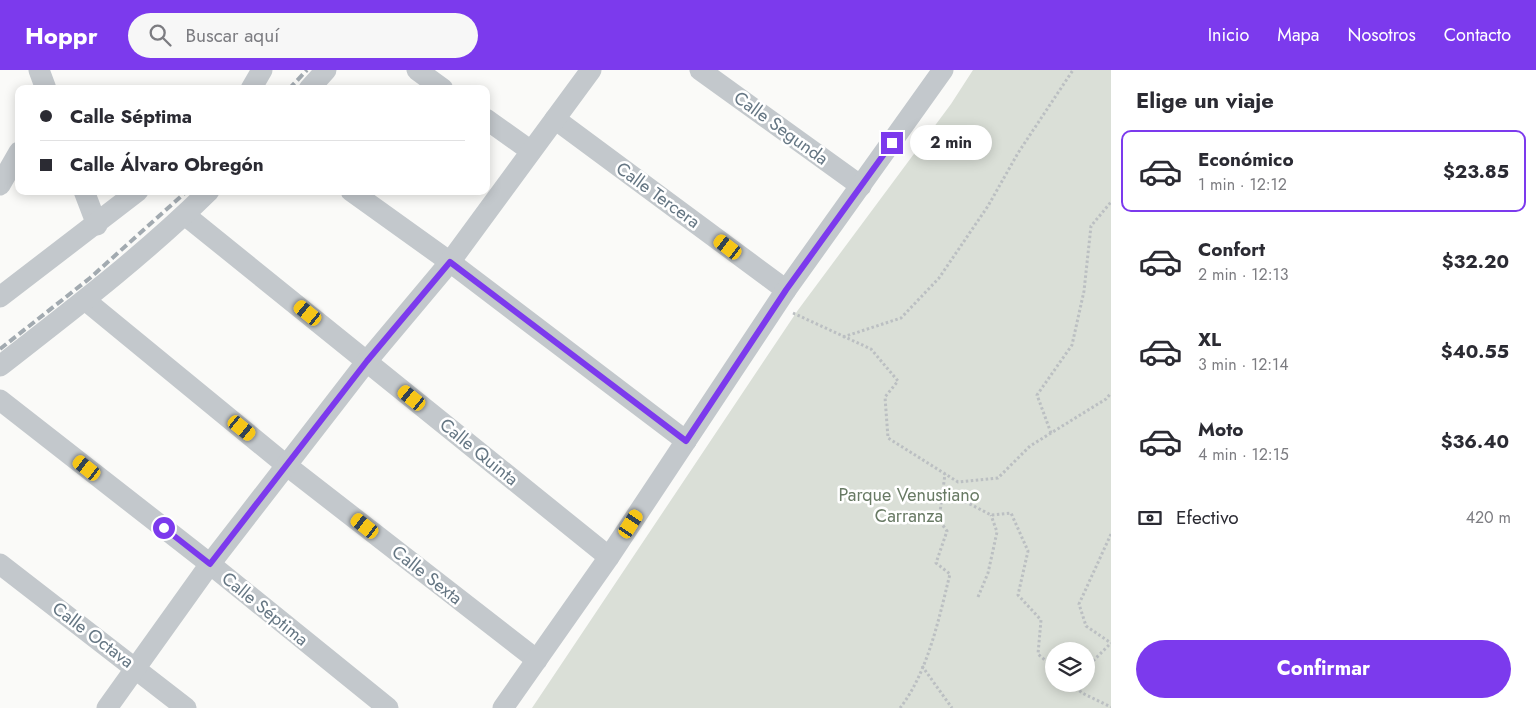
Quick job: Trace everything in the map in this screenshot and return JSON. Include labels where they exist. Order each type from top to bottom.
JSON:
[{"type":"street","points":[[39,70],[45,85]]},
{"type":"street","points":[[253,85],[262,70]]},
{"type":"street","points":[[313,85],[326,70]]},
{"type":"street","points":[[417,70],[438,85]]},
{"type":"street","points":[[106,708],[210,564],[367,361],[450,262],[591,70]]},
{"type":"street","name":"Calle Segunda","points":[[700,70],[861,186]]},
{"type":"street","points":[[503,708],[609,557],[781,297],[943,70]]},
{"type":"street","name":"Calle Tercera","points":[[554,119],[781,297]]},
{"type":"street","points":[[490,122],[531,151]]},
{"type":"street","points":[[0,185],[15,159]]},
{"type":"street","points":[[85,195],[96,225]]},
{"type":"street","points":[[0,297],[133,195]]},
{"type":"street","points":[[0,366],[85,300],[186,215],[205,195]]},
{"type":"street","points":[[358,195],[450,262],[686,441]]},
{"type":"street","name":"Calle Quinta","points":[[186,215],[609,557]]},
{"type":"street","name":"Calle Sexta","points":[[85,300],[286,465],[537,660]]},
{"type":"street","name":"Calle Séptima","points":[[0,400],[210,564],[388,708]]},
{"type":"street","name":"Calle Octava","points":[[0,564],[186,708]]},
{"type":"path","points":[[843,336],[901,318],[939,278],[988,206],[1018,154],[1073,70]]},
{"type":"path","points":[[1051,433],[1037,395],[1072,345],[1084,291],[1091,226],[1111,202]]},
{"type":"path","points":[[781,297],[843,336],[871,349],[898,381],[885,397],[888,438],[958,482],[998,478],[1030,446],[1111,393]]},
{"type":"path","points":[[900,708],[909,696],[934,636],[950,574],[936,563],[947,532],[939,520],[945,474]]},
{"type":"path","points":[[943,490],[991,515],[1011,513],[1028,551],[1018,595],[1041,620],[1038,654],[1045,660]]},
{"type":"path","points":[[978,597],[988,574],[996,532],[991,515]]},
{"type":"path","points":[[1095,659],[1111,643],[1086,626],[1079,604],[1111,534]]},
{"type":"path","points":[[922,666],[952,708]]},
{"type":"path","points":[[1081,692],[1111,707]]},
{"type":"green space","name":"Parque Venustiano Carranza","points":[[973,70],[1111,70],[1111,708],[532,708],[798,310],[951,104]]},
{"type":"railway","points":[[293,85],[307,70]]},
{"type":"railway","points":[[0,349],[90,278],[183,195]]},
{"type":"route","points":[[164,528],[210,564],[367,361],[450,262],[686,441],[786,290],[892,143]]}]
